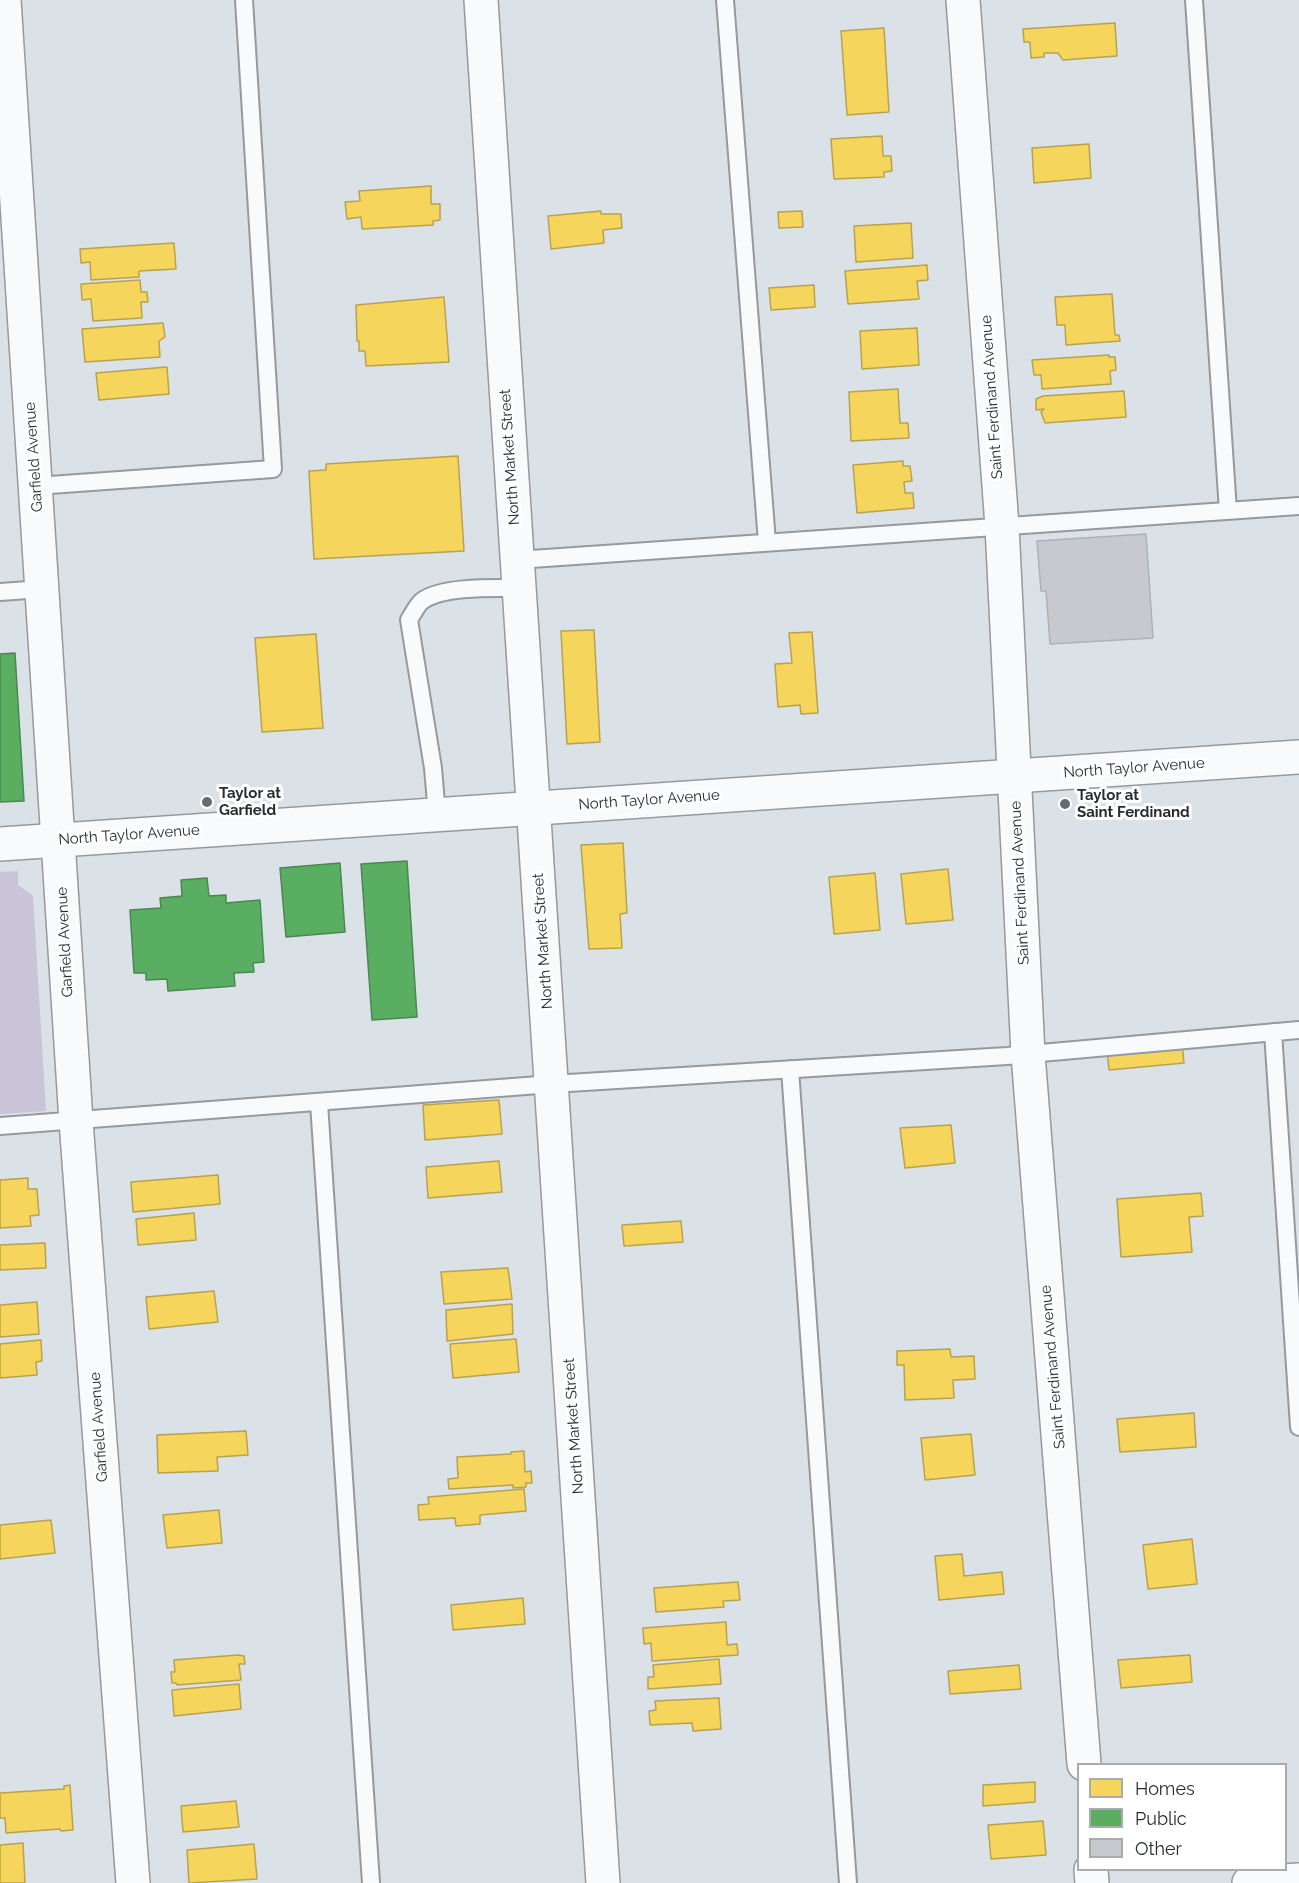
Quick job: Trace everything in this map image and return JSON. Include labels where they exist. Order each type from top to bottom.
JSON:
[{"type":"street","name":"Garfield Avenue","points":[[4,0],[76,1121],[133,1883]]},
{"type":"street","name":"North Market Street","points":[[481,0],[603,1883]]},
{"type":"street","name":"Saint Ferdinand Avenue","points":[[963,0],[1002,526],[1028,1054],[1084,1763]]},
{"type":"street","name":"North Taylor Avenue","points":[[0,844],[1299,757]]},
{"type":"street","points":[[1249,1883],[1299,1880]]},
{"type":"lane","points":[[36,486],[273,469],[244,0]]},
{"type":"lane","points":[[725,0],[767,542]]},
{"type":"lane","points":[[1194,0],[1228,511]]},
{"type":"lane","points":[[437,815],[433,768],[409,620],[421,601],[440,593],[482,588],[518,574],[767,542],[1299,506]]},
{"type":"lane","points":[[0,592],[42,589]]},
{"type":"lane","points":[[0,1126],[552,1084],[1028,1054],[1299,1030]]},
{"type":"lane","points":[[1273,1032],[1299,1427]]},
{"type":"lane","points":[[790,1069],[848,1883]]},
{"type":"lane","points":[[319,1102],[371,1883]]},
{"type":"shaded area","points":[[18,871],[18,885],[33,896],[46,1111],[0,1114],[0,872]]},
{"type":"building: Homes","points":[[1115,23],[1117,56],[1063,60],[1058,53],[1044,53],[1044,57],[1031,58],[1030,42],[1024,42],[1023,29]]},
{"type":"building: Homes","points":[[884,28],[889,112],[847,115],[841,31]]},
{"type":"building: Homes","points":[[882,136],[883,156],[891,156],[892,171],[884,172],[884,177],[834,179],[831,139]]},
{"type":"building: Homes","points":[[1089,144],[1091,178],[1034,183],[1032,148]]},
{"type":"building: Homes","points":[[431,186],[431,204],[440,204],[440,220],[433,221],[433,225],[362,229],[361,217],[347,219],[345,202],[360,201],[359,191]]},
{"type":"building: Homes","points":[[601,211],[601,214],[621,214],[622,228],[603,230],[604,243],[551,249],[548,216]]},
{"type":"building: Homes","points":[[802,211],[803,227],[779,228],[778,212]]},
{"type":"building: Homes","points":[[911,223],[913,258],[856,262],[854,226]]},
{"type":"building: Homes","points":[[174,243],[176,269],[139,271],[139,277],[91,280],[90,262],[81,263],[80,249]]},
{"type":"building: Homes","points":[[927,265],[928,280],[917,281],[919,299],[848,304],[845,271]]},
{"type":"building: Homes","points":[[140,280],[141,292],[147,292],[148,302],[141,302],[142,318],[93,321],[91,299],[82,300],[81,284]]},
{"type":"building: Homes","points":[[814,285],[815,307],[771,310],[769,288]]},
{"type":"building: Homes","points":[[1112,294],[1115,335],[1119,335],[1120,341],[1066,345],[1065,325],[1057,325],[1055,297]]},
{"type":"building: Homes","points":[[444,297],[449,362],[366,366],[365,351],[359,351],[359,341],[357,341],[356,305]]},
{"type":"building: Homes","points":[[163,323],[165,337],[159,341],[160,357],[85,362],[82,329]]},
{"type":"building: Homes","points":[[917,328],[919,365],[862,369],[860,331]]},
{"type":"building: Homes","points":[[1109,355],[1109,357],[1115,357],[1116,370],[1110,371],[1111,384],[1042,389],[1041,375],[1034,375],[1032,360]]},
{"type":"building: Homes","points":[[167,367],[169,394],[99,400],[96,373]]},
{"type":"building: Homes","points":[[898,389],[900,423],[908,423],[909,438],[851,441],[849,392]]},
{"type":"building: Homes","points":[[1124,391],[1126,417],[1045,423],[1041,412],[1044,409],[1036,410],[1036,399],[1043,396]]},
{"type":"building: Homes","points":[[458,456],[464,551],[314,559],[309,471],[326,470],[326,464]]},
{"type":"building: Homes","points":[[903,461],[903,466],[910,466],[912,481],[904,482],[905,493],[913,493],[914,508],[857,513],[853,465]]},
{"type":"building: Homes","points":[[594,630],[600,742],[567,744],[561,631]]},
{"type":"building: Homes","points":[[812,632],[818,713],[801,714],[800,705],[778,707],[775,664],[792,663],[789,633]]},
{"type":"building: Homes","points":[[316,634],[323,728],[262,732],[255,638]]},
{"type":"building: Homes","points":[[623,843],[627,913],[620,914],[622,948],[589,949],[581,845]]},
{"type":"building: Homes","points":[[948,869],[953,920],[906,924],[901,874]]},
{"type":"building: Homes","points":[[875,873],[880,930],[834,934],[829,877]]},
{"type":"building: Homes","points":[[1182,1043],[1184,1063],[1109,1070],[1107,1050]]},
{"type":"building: Homes","points":[[499,1100],[502,1134],[425,1140],[423,1105]]},
{"type":"building: Homes","points":[[951,1125],[955,1163],[905,1168],[900,1128]]},
{"type":"building: Homes","points":[[499,1161],[502,1192],[428,1198],[426,1167]]},
{"type":"building: Homes","points":[[218,1175],[220,1204],[133,1212],[131,1182]]},
{"type":"building: Homes","points":[[28,1178],[28,1189],[37,1189],[39,1215],[30,1216],[31,1226],[0,1228],[0,1180]]},
{"type":"building: Homes","points":[[1201,1193],[1203,1216],[1189,1217],[1192,1252],[1121,1257],[1117,1199]]},
{"type":"building: Homes","points":[[194,1213],[196,1240],[138,1245],[136,1219]]},
{"type":"building: Homes","points":[[681,1221],[683,1242],[624,1246],[622,1225]]},
{"type":"building: Homes","points":[[45,1243],[46,1268],[0,1270],[0,1245]]},
{"type":"building: Homes","points":[[508,1268],[512,1299],[444,1304],[441,1272]]},
{"type":"building: Homes","points":[[214,1291],[218,1322],[149,1329],[146,1297]]},
{"type":"building: Homes","points":[[37,1302],[39,1334],[0,1337],[0,1305]]},
{"type":"building: Homes","points":[[512,1304],[513,1334],[447,1341],[446,1310]]},
{"type":"building: Homes","points":[[516,1339],[519,1372],[453,1378],[450,1344]]},
{"type":"building: Homes","points":[[41,1340],[42,1361],[36,1362],[37,1375],[0,1378],[0,1344]]},
{"type":"building: Homes","points":[[950,1349],[951,1357],[974,1356],[975,1379],[953,1380],[954,1398],[905,1400],[904,1365],[897,1365],[897,1351]]},
{"type":"building: Homes","points":[[1194,1413],[1196,1447],[1120,1452],[1117,1419]]},
{"type":"building: Homes","points":[[246,1431],[248,1455],[217,1457],[218,1471],[158,1473],[157,1435]]},
{"type":"building: Homes","points":[[971,1434],[975,1475],[925,1480],[921,1438]]},
{"type":"building: Homes","points":[[524,1451],[525,1472],[531,1471],[532,1483],[526,1483],[526,1487],[513,1488],[513,1485],[449,1489],[448,1479],[458,1478],[457,1457],[511,1454],[511,1452]]},
{"type":"building: Homes","points":[[524,1489],[526,1511],[480,1515],[480,1524],[456,1526],[455,1518],[419,1520],[418,1505],[429,1504],[428,1497]]},
{"type":"building: Homes","points":[[219,1510],[222,1543],[167,1548],[163,1515]]},
{"type":"building: Homes","points":[[51,1520],[55,1553],[0,1559],[0,1525]]},
{"type":"building: Homes","points":[[1192,1539],[1197,1584],[1148,1589],[1143,1545]]},
{"type":"building: Homes","points":[[962,1554],[964,1576],[1002,1572],[1004,1594],[939,1600],[935,1556]]},
{"type":"building: Homes","points":[[738,1582],[740,1600],[723,1601],[724,1607],[656,1612],[654,1588]]},
{"type":"building: Homes","points":[[523,1598],[525,1624],[453,1630],[451,1605]]},
{"type":"building: Homes","points":[[726,1622],[727,1645],[737,1644],[738,1655],[652,1661],[651,1643],[644,1644],[643,1628]]},
{"type":"building: Homes","points":[[1190,1655],[1192,1682],[1121,1688],[1118,1660]]},
{"type":"building: Homes","points":[[244,1656],[245,1664],[239,1664],[241,1680],[177,1685],[172,1683],[171,1672],[175,1672],[174,1660]]},
{"type":"building: Homes","points":[[719,1659],[721,1684],[648,1689],[648,1677],[654,1677],[653,1665]]},
{"type":"building: Homes","points":[[1019,1665],[1021,1689],[950,1694],[948,1671]]},
{"type":"building: Homes","points":[[239,1684],[241,1709],[174,1716],[172,1690]]},
{"type":"building: Homes","points":[[719,1698],[721,1729],[693,1731],[692,1723],[650,1725],[649,1711],[656,1710],[655,1701]]},
{"type":"building: Homes","points":[[1035,1782],[1035,1802],[983,1806],[983,1785]]},
{"type":"building: Homes","points":[[70,1785],[73,1830],[6,1833],[5,1818],[0,1818],[0,1793],[64,1789],[64,1786]]},
{"type":"building: Homes","points":[[236,1801],[239,1827],[183,1832],[181,1806]]},
{"type":"building: Homes","points":[[1043,1821],[1046,1855],[991,1859],[988,1825]]},
{"type":"building: Homes","points":[[23,1843],[25,1883],[0,1883],[0,1845]]},
{"type":"building: Homes","points":[[254,1844],[257,1879],[189,1883],[187,1850]]},
{"type":"building: Public","points":[[15,653],[24,801],[0,802],[0,654]]},
{"type":"building: Public","points":[[407,861],[417,1017],[372,1020],[361,864]]},
{"type":"building: Public","points":[[340,863],[345,932],[286,937],[280,868]]},
{"type":"building: Public","points":[[207,878],[209,896],[226,895],[226,903],[260,900],[264,962],[253,963],[254,972],[234,973],[235,986],[168,991],[167,979],[146,980],[146,973],[134,973],[130,910],[161,908],[160,898],[182,896],[181,880]]},
{"type":"building: Other","points":[[1146,534],[1153,638],[1050,644],[1046,591],[1041,591],[1037,541]]},
{"type":"place","name":"Taylor at Garfield","points":[[207,802]]},
{"type":"place","name":"Taylor at Saint Ferdinand","points":[[1065,804]]}]
